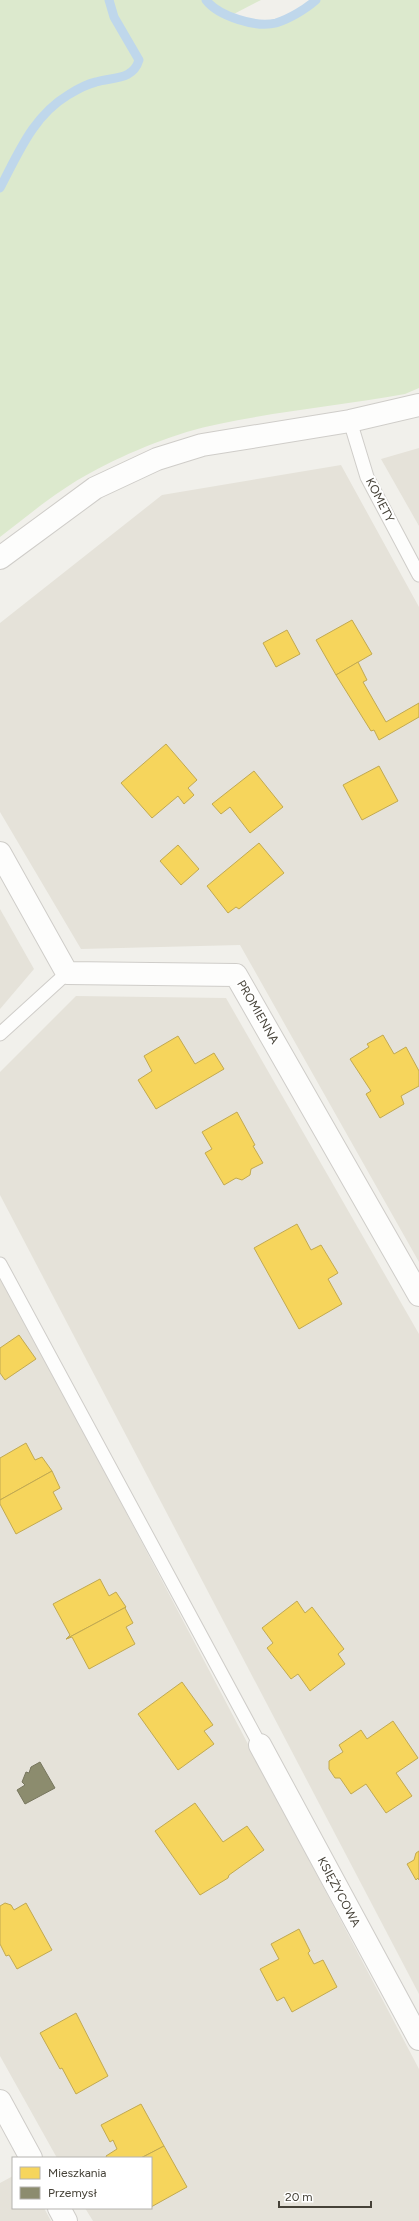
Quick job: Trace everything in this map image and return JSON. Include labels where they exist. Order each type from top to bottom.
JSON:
[{"type":"street","points":[[0,558],[95,488],[157,460],[202,445],[350,421],[419,404]]},
{"type":"street","points":[[0,853],[68,973]]},
{"type":"street","name":"PROMIENNA","points":[[68,973],[236,975],[419,1295]]},
{"type":"street","name":"KSIĘŻYCOWA","points":[[260,1745],[419,2039]]},
{"type":"street","points":[[0,2101],[30,2157]]},
{"type":"street","points":[[60,2209],[66,2221]]},
{"type":"lane","name":"KOMETY","points":[[350,421],[357,449],[367,476],[419,575]]},
{"type":"lane","points":[[0,1034],[68,973]]},
{"type":"lane","points":[[0,1264],[260,1745]]},
{"type":"shaded area","points":[[419,448],[419,526],[381,459]]},
{"type":"shaded area","points":[[341,465],[419,607],[419,1262],[240,945],[81,949],[0,812],[0,623],[162,495]]},
{"type":"shaded area","points":[[0,909],[34,969],[0,1009]]},
{"type":"shaded area","points":[[76,996],[226,998],[419,1334],[419,1994],[0,1195],[0,1072]]},
{"type":"shaded area","points":[[0,1273],[419,2069],[419,2221],[93,2221],[86,2209],[152,2209],[152,2157],[56,2157],[0,2056]]},
{"type":"shaded area","points":[[12,2177],[12,2209],[45,2209],[51,2221],[0,2221],[0,2183]]},
{"type":"green space","points":[[0,0],[261,0],[228,17],[252,23],[276,23],[309,6],[316,0],[419,0],[419,388],[405,394],[242,419],[170,437],[122,457],[80,479],[44,503],[0,537]]},
{"type":"building: Mieszkania","points":[[352,620],[372,654],[336,675],[316,640]]},
{"type":"building: Mieszkania","points":[[287,630],[300,654],[276,667],[263,643]]},
{"type":"building: Mieszkania","points":[[358,662],[367,680],[363,682],[386,722],[419,703],[419,717],[379,740],[374,730],[371,731],[336,675]]},
{"type":"building: Mieszkania","points":[[166,744],[197,780],[188,788],[194,795],[184,804],[178,796],[152,818],[121,783]]},
{"type":"building: Mieszkania","points":[[379,766],[398,801],[362,820],[343,785]]},
{"type":"building: Mieszkania","points":[[254,771],[283,807],[250,833],[230,807],[221,814],[212,804]]},
{"type":"building: Mieszkania","points":[[259,843],[284,873],[239,909],[236,907],[228,913],[207,886]]},
{"type":"building: Mieszkania","points":[[178,845],[199,869],[181,885],[160,861]]},
{"type":"building: Mieszkania","points":[[383,1035],[394,1054],[406,1047],[419,1071],[419,1086],[401,1096],[404,1104],[380,1118],[366,1094],[371,1091],[350,1059],[369,1047],[367,1044]]},
{"type":"building: Mieszkania","points":[[178,1036],[195,1064],[214,1053],[224,1069],[156,1109],[138,1080],[152,1071],[144,1056]]},
{"type":"building: Mieszkania","points":[[237,1112],[263,1163],[251,1169],[250,1175],[242,1180],[236,1178],[224,1185],[205,1153],[212,1149],[202,1132]]},
{"type":"building: Mieszkania","points":[[297,1224],[311,1250],[321,1245],[338,1273],[328,1279],[342,1304],[299,1329],[254,1248]]},
{"type":"building: Mieszkania","points":[[19,1335],[36,1359],[5,1380],[0,1373],[0,1348]]},
{"type":"building: Mieszkania","points":[[26,1443],[35,1460],[42,1457],[52,1471],[0,1500],[0,1458]]},
{"type":"building: Mieszkania","points":[[52,1471],[60,1488],[53,1492],[62,1509],[16,1534],[0,1504],[0,1500]]},
{"type":"building: Mieszkania","points":[[100,1579],[109,1596],[116,1592],[126,1607],[66,1639],[70,1635],[53,1604]]},
{"type":"building: Mieszkania","points":[[297,1601],[305,1613],[312,1607],[344,1649],[338,1654],[345,1664],[310,1691],[298,1674],[291,1679],[267,1648],[273,1643],[262,1628]]},
{"type":"building: Mieszkania","points":[[126,1607],[125,1608],[133,1623],[126,1627],[135,1644],[89,1669],[72,1637],[66,1639]]},
{"type":"building: Mieszkania","points":[[182,1682],[213,1725],[204,1731],[214,1744],[178,1770],[138,1714]]},
{"type":"building: Mieszkania","points":[[393,1721],[418,1758],[396,1773],[412,1796],[386,1813],[366,1784],[351,1794],[340,1778],[335,1778],[329,1769],[329,1761],[343,1752],[339,1745],[361,1730],[367,1739]]},
{"type":"building: Mieszkania","points":[[195,1803],[223,1842],[247,1826],[264,1850],[229,1875],[228,1878],[200,1895],[155,1831]]},
{"type":"building: Mieszkania","points":[[419,1851],[419,1880],[418,1878],[416,1880],[407,1864],[414,1860],[416,1853]]},
{"type":"building: Mieszkania","points":[[5,1903],[11,1905],[14,1910],[26,1903],[52,1950],[17,1969],[9,1955],[6,1956],[0,1944],[0,1906]]},
{"type":"building: Mieszkania","points":[[299,1929],[310,1951],[308,1953],[314,1964],[323,1960],[337,1987],[292,2012],[284,1997],[277,2001],[260,1969],[279,1959],[271,1944]]},
{"type":"building: Mieszkania","points":[[76,2013],[108,2076],[76,2094],[40,2033]]},
{"type":"building: Mieszkania","points":[[141,2104],[164,2146],[143,2157],[106,2157],[117,2149],[113,2140],[110,2142],[101,2125]]},
{"type":"building: Mieszkania","points":[[164,2146],[187,2187],[152,2206],[152,2157],[143,2157]]},
{"type":"building: Przemysł","points":[[40,1762],[55,1788],[25,1804],[17,1790],[25,1785],[22,1782],[26,1772],[29,1773],[31,1767]]},
{"type":"waterway","points":[[0,188],[20,149],[36,125],[56,104],[71,93],[85,86],[96,82],[122,77],[132,71],[136,66],[139,60],[114,17],[109,0]]},
{"type":"waterway","points":[[206,0],[212,6],[228,16],[258,24],[276,23],[281,21],[292,16],[316,0]]}]
